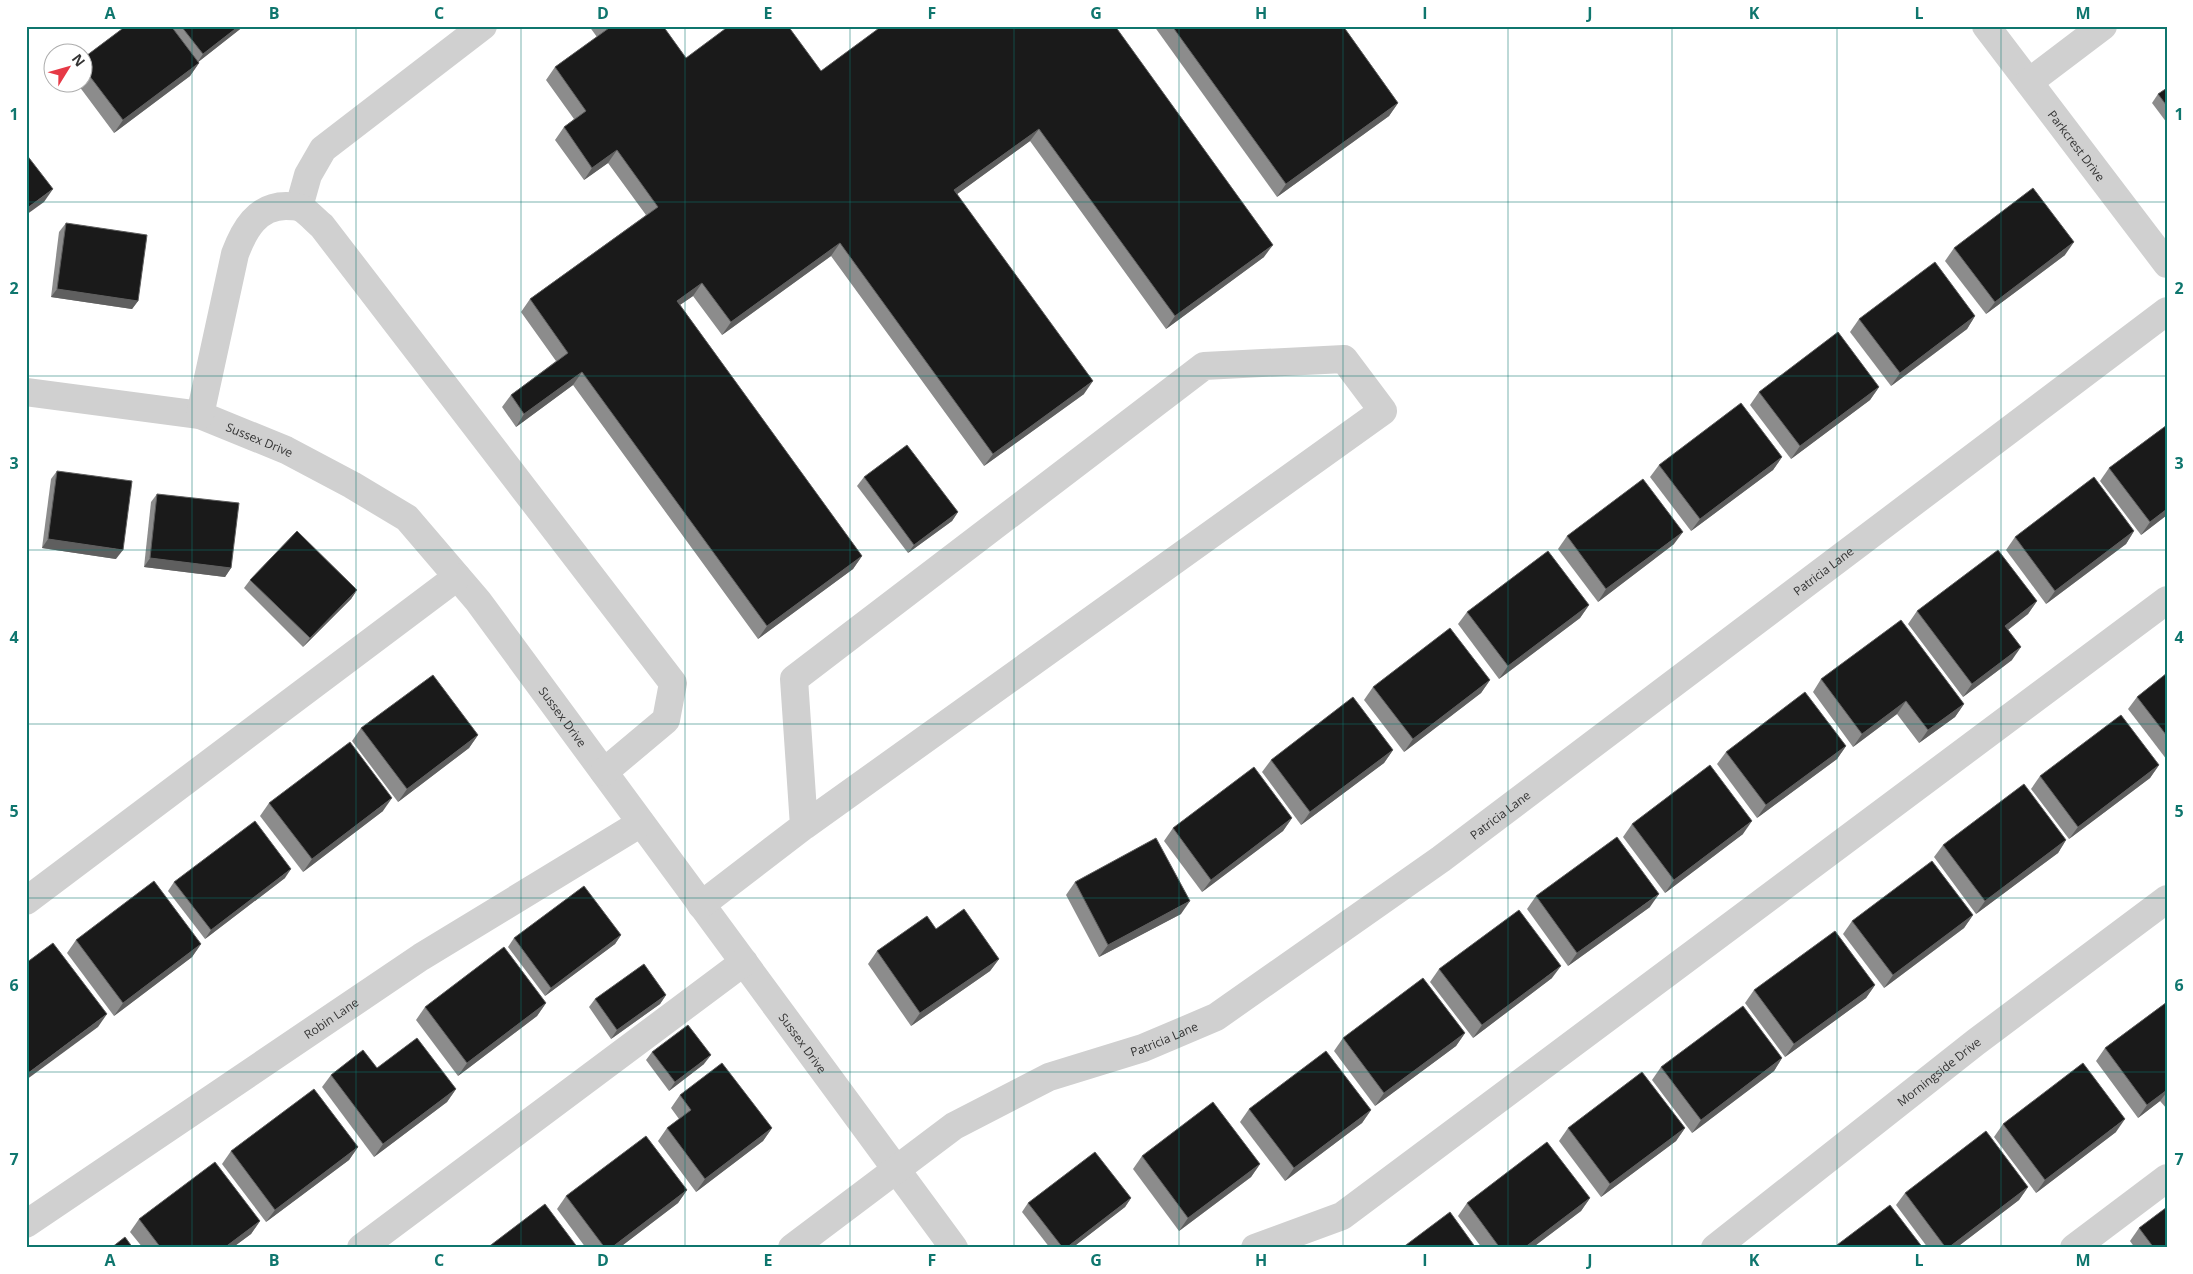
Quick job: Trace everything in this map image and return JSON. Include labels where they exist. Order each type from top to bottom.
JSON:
[{"type":"street","points":[[299,207],[308,176],[323,149],[483,26]]},
{"type":"street","name":"Parkcrest Drive","points":[[1986,26],[2167,264]]},
{"type":"street","points":[[2029,82],[2103,26]]},
{"type":"street","points":[[200,415],[235,254],[241,239],[252,220],[264,212],[275,206],[299,207],[322,226],[673,683],[666,720],[604,772]]},
{"type":"street","name":"Patricia Lane","points":[[792,1248],[954,1126],[1049,1078],[1143,1048],[1216,1018],[1441,859],[2167,311]]},
{"type":"street","points":[[701,905],[804,826],[1383,411],[1344,359],[1204,366],[794,679],[804,826]]},
{"type":"street","name":"Sussex Drive","points":[[26,392],[200,415],[286,450],[352,485],[407,518],[478,601],[954,1248]]},
{"type":"street","points":[[26,901],[458,577]]},
{"type":"street","points":[[1255,1248],[1342,1216],[2167,600]]},
{"type":"street","name":"Robin Lane","points":[[26,1224],[421,957],[641,823]]},
{"type":"street","name":"Morningside Drive","points":[[1715,1248],[1976,1042],[2167,899]]},
{"type":"street","points":[[360,1248],[744,962]]},
{"type":"street","points":[[2074,1248],[2167,1178]]},
{"type":"building","points":[[126,26],[171,26],[199,63],[123,120],[92,79],[92,52]]},
{"type":"building","points":[[181,26],[239,26],[203,54]]},
{"type":"building","points":[[608,26],[663,26],[686,58],[729,26],[788,26],[821,71],[882,26],[1115,26],[1273,245],[1175,316],[1039,129],[954,190],[1093,381],[993,454],[840,243],[731,322],[702,283],[677,301],[862,556],[767,626],[582,372],[524,414],[511,395],[568,353],[530,299],[658,207],[617,150],[592,168],[564,127],[586,111],[555,67],[609,28]]},
{"type":"building","points":[[1172,26],[1343,26],[1398,103],[1286,184]]},
{"type":"building","points":[[2167,88],[2167,106],[2158,94]]},
{"type":"building","points":[[26,154],[53,189],[26,209]]},
{"type":"building","points":[[2033,188],[2074,242],[1995,302],[1954,248]]},
{"type":"building","points":[[66,223],[147,235],[138,301],[57,289]]},
{"type":"building","points":[[1935,262],[1975,316],[1900,373],[1859,319]]},
{"type":"building","points":[[1838,332],[1879,387],[1800,446],[1759,392]]},
{"type":"building","points":[[1741,403],[1782,457],[1700,519],[1659,465]]},
{"type":"building","points":[[2167,425],[2167,509],[2150,522],[2109,468]]},
{"type":"building","points":[[907,445],[958,512],[914,545],[864,477]]},
{"type":"building","points":[[57,471],[132,481],[123,550],[48,539]]},
{"type":"building","points":[[2094,477],[2134,531],[2055,591],[2015,537]]},
{"type":"building","points":[[1643,479],[1683,532],[1606,589],[1567,536]]},
{"type":"building","points":[[157,494],[239,503],[231,568],[150,558]]},
{"type":"building","points":[[297,531],[357,590],[310,638],[250,580]]},
{"type":"building","points":[[1998,550],[2037,601],[2005,626],[2021,647],[1972,684],[1917,611]]},
{"type":"building","points":[[1548,551],[1589,605],[1508,666],[1467,612]]},
{"type":"building","points":[[1901,620],[1964,704],[1928,730],[1906,701],[1862,734],[1821,679]]},
{"type":"building","points":[[1450,628],[1490,680],[1413,739],[1373,687]]},
{"type":"building","points":[[2167,673],[2167,736],[2137,697]]},
{"type":"building","points":[[433,675],[478,735],[407,789],[361,728]]},
{"type":"building","points":[[1805,692],[1846,746],[1766,805],[1726,752]]},
{"type":"building","points":[[1353,697],[1393,750],[1310,812],[1271,760]]},
{"type":"building","points":[[2121,715],[2159,765],[2078,827],[2040,776]]},
{"type":"building","points":[[350,742],[392,798],[312,859],[269,803]]},
{"type":"building","points":[[1710,765],[1752,821],[1674,880],[1632,824]]},
{"type":"building","points":[[1254,767],[1292,818],[1211,880],[1173,828]]},
{"type":"building","points":[[2024,784],[2066,840],[1985,901],[1943,845]]},
{"type":"building","points":[[255,821],[291,869],[211,930],[174,882]]},
{"type":"building","points":[[1617,837],[1659,894],[1577,953],[1536,896]]},
{"type":"building","points":[[1156,838],[1190,901],[1108,945],[1075,882]]},
{"type":"building","points":[[1932,861],[1973,915],[1893,975],[1852,921]]},
{"type":"building","points":[[154,881],[201,944],[123,1003],[76,940]]},
{"type":"building","points":[[584,886],[621,935],[551,988],[514,938]]},
{"type":"building","points":[[964,909],[999,959],[920,1013],[877,951],[927,916],[936,929]]},
{"type":"building","points":[[1519,910],[1561,966],[1482,1025],[1439,969]]},
{"type":"building","points":[[1835,931],[1875,985],[1794,1044],[1754,990]]},
{"type":"building","points":[[53,943],[107,1014],[27,1074],[26,963]]},
{"type":"building","points":[[504,947],[546,1003],[467,1063],[425,1007]]},
{"type":"building","points":[[644,964],[666,995],[617,1030],[595,999]]},
{"type":"building","points":[[1423,978],[1465,1033],[1384,1093],[1343,1038]]},
{"type":"building","points":[[2167,1002],[2167,1090],[2147,1105],[2105,1048]]},
{"type":"building","points":[[1743,1006],[1782,1058],[1701,1120],[1661,1067]]},
{"type":"building","points":[[688,1025],[711,1055],[675,1082],[652,1052]]},
{"type":"building","points":[[417,1038],[456,1089],[383,1144],[331,1075],[363,1050],[377,1068]]},
{"type":"building","points":[[1326,1051],[1371,1110],[1294,1168],[1249,1109]]},
{"type":"building","points":[[722,1063],[772,1128],[705,1179],[667,1128],[691,1110],[680,1095]]},
{"type":"building","points":[[2083,1063],[2125,1119],[2045,1180],[2003,1124]]},
{"type":"building","points":[[1642,1072],[1685,1128],[1610,1184],[1568,1128]]},
{"type":"building","points":[[314,1089],[358,1147],[275,1210],[231,1151]]},
{"type":"building","points":[[1213,1102],[1260,1164],[1188,1218],[1142,1156]]},
{"type":"building","points":[[1986,1131],[2028,1187],[1946,1248],[1905,1193]]},
{"type":"building","points":[[646,1136],[687,1190],[611,1248],[605,1248],[566,1196]]},
{"type":"building","points":[[1547,1142],[1590,1198],[1524,1248],[1500,1248],[1467,1203]]},
{"type":"building","points":[[1095,1152],[1131,1198],[1066,1248],[1063,1248],[1028,1203]]},
{"type":"building","points":[[215,1162],[260,1221],[224,1248],[161,1248],[139,1219]]},
{"type":"building","points":[[545,1204],[578,1248],[487,1248]]},
{"type":"building","points":[[1890,1205],[1923,1248],[1833,1248]]},
{"type":"building","points":[[2167,1207],[2167,1248],[2154,1248],[2139,1228]]},
{"type":"building","points":[[1450,1212],[1476,1248],[1402,1248]]},
{"type":"building","points":[[125,1237],[133,1248],[111,1248]]}]
